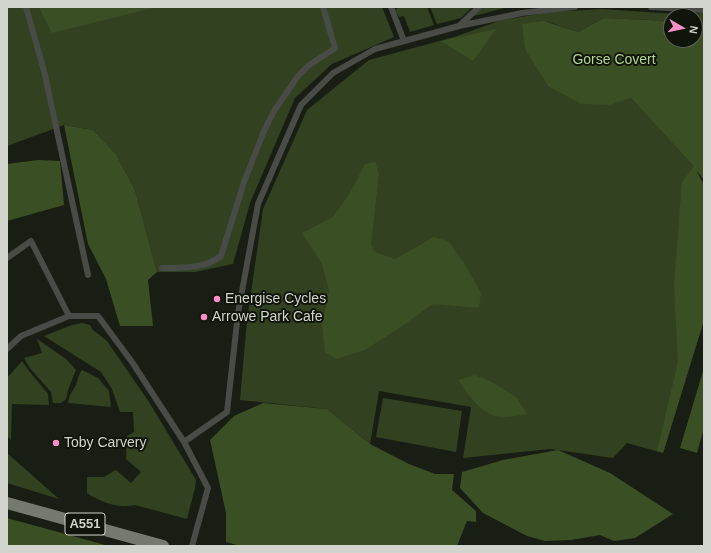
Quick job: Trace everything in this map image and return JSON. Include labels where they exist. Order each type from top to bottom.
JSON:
[{"type":"main road","name":"A551","points":[[7,503],[163,546]]},
{"type":"lane","points":[[26,7],[44,71],[88,275]]},
{"type":"lane","points":[[162,268],[199,267],[213,263],[221,256],[244,182],[264,131],[274,111],[298,76],[308,66],[335,48],[323,7]]},
{"type":"lane","points":[[391,7],[404,42]]},
{"type":"lane","points":[[458,26],[479,7]]},
{"type":"lane","points":[[184,442],[227,412],[238,313],[258,204],[301,105],[333,73],[375,49],[458,26],[522,13],[575,7]]},
{"type":"lane","points":[[651,7],[704,10]]},
{"type":"lane","points":[[7,258],[31,241],[69,316]]},
{"type":"lane","points":[[7,349],[21,336],[69,316],[98,316],[132,362],[184,442],[208,488],[192,546]]},
{"type":"green space","points":[[7,7],[382,7],[394,37],[332,64],[295,98],[250,203],[233,264],[195,272],[157,272],[135,190],[116,154],[93,130],[64,125],[7,146]]},
{"type":"green space","points":[[39,7],[157,7],[52,33]]},
{"type":"green space","points":[[400,7],[427,7],[434,25],[410,32],[404,16],[399,17],[395,10]]},
{"type":"green space","points":[[430,7],[472,7],[461,18],[437,24]]},
{"type":"green space","points":[[483,7],[508,7],[474,16]]},
{"type":"green space","points":[[602,9],[663,13],[663,21],[604,18],[578,32],[545,21],[631,98],[692,162],[704,185],[704,320],[663,453],[627,443],[613,458],[550,449],[463,458],[471,407],[379,391],[370,444],[327,409],[240,400],[247,321],[263,209],[307,110],[369,60],[454,37],[502,20],[552,12]]},
{"type":"green space","name":"Gorse Covert","points":[[604,18],[663,21],[663,48],[703,48],[704,22],[704,180],[696,170],[704,185],[704,320],[663,453],[657,451],[678,362],[674,285],[682,182],[694,166],[631,98],[609,105],[581,104],[548,86],[525,49],[522,24],[544,21],[578,32]]},
{"type":"green space","points":[[496,29],[473,61],[441,41]]},
{"type":"green space","points":[[64,125],[93,130],[116,154],[135,190],[157,272],[148,280],[153,326],[120,326],[106,279],[88,244]]},
{"type":"green space","points":[[38,160],[60,161],[64,205],[7,221],[7,164]]},
{"type":"green space","points":[[375,162],[379,173],[371,245],[375,252],[395,259],[434,237],[448,241],[464,263],[481,293],[479,308],[433,304],[365,350],[337,359],[325,352],[322,324],[329,291],[322,264],[302,233],[333,217],[350,193],[365,164]]},
{"type":"green space","points":[[82,323],[90,325],[92,329],[107,341],[149,402],[196,480],[187,519],[135,505],[123,506],[110,504],[87,493],[87,477],[104,477],[116,470],[131,483],[141,472],[126,459],[127,436],[134,432],[133,412],[120,412],[112,389],[101,372],[44,336],[72,325]]},
{"type":"green space","points":[[37,339],[66,359],[76,370],[66,399],[61,403],[53,403],[51,392],[29,367],[24,358],[42,353]]},
{"type":"green space","points":[[22,361],[48,394],[49,405],[12,404],[11,440],[7,436],[7,378]]},
{"type":"green space","points":[[82,370],[98,378],[109,391],[111,407],[68,403],[70,395]]},
{"type":"green space","points":[[703,371],[704,428],[697,453],[680,448]]},
{"type":"green space","points":[[475,375],[492,382],[517,398],[527,414],[502,417],[493,416],[481,408],[472,399],[458,380]]},
{"type":"green space","points":[[383,398],[462,411],[456,452],[376,437]]},
{"type":"green space","points":[[263,403],[327,409],[370,444],[409,464],[435,474],[454,474],[452,490],[476,511],[476,522],[467,521],[457,546],[240,546],[226,542],[226,513],[210,440],[234,416]]},
{"type":"green space","points":[[558,450],[610,473],[673,514],[635,538],[614,541],[600,535],[571,540],[545,541],[527,536],[483,513],[460,488],[462,472],[503,460]]},
{"type":"green space","points":[[7,453],[59,499],[7,483]]},
{"type":"green space","points":[[7,518],[109,546],[7,546]]},
{"type":"place","name":"Energise Cycles","points":[[217,299]]},
{"type":"place","name":"Arrowe Park Cafe","points":[[204,317]]},
{"type":"place","name":"Toby Carvery","points":[[56,443]]}]
